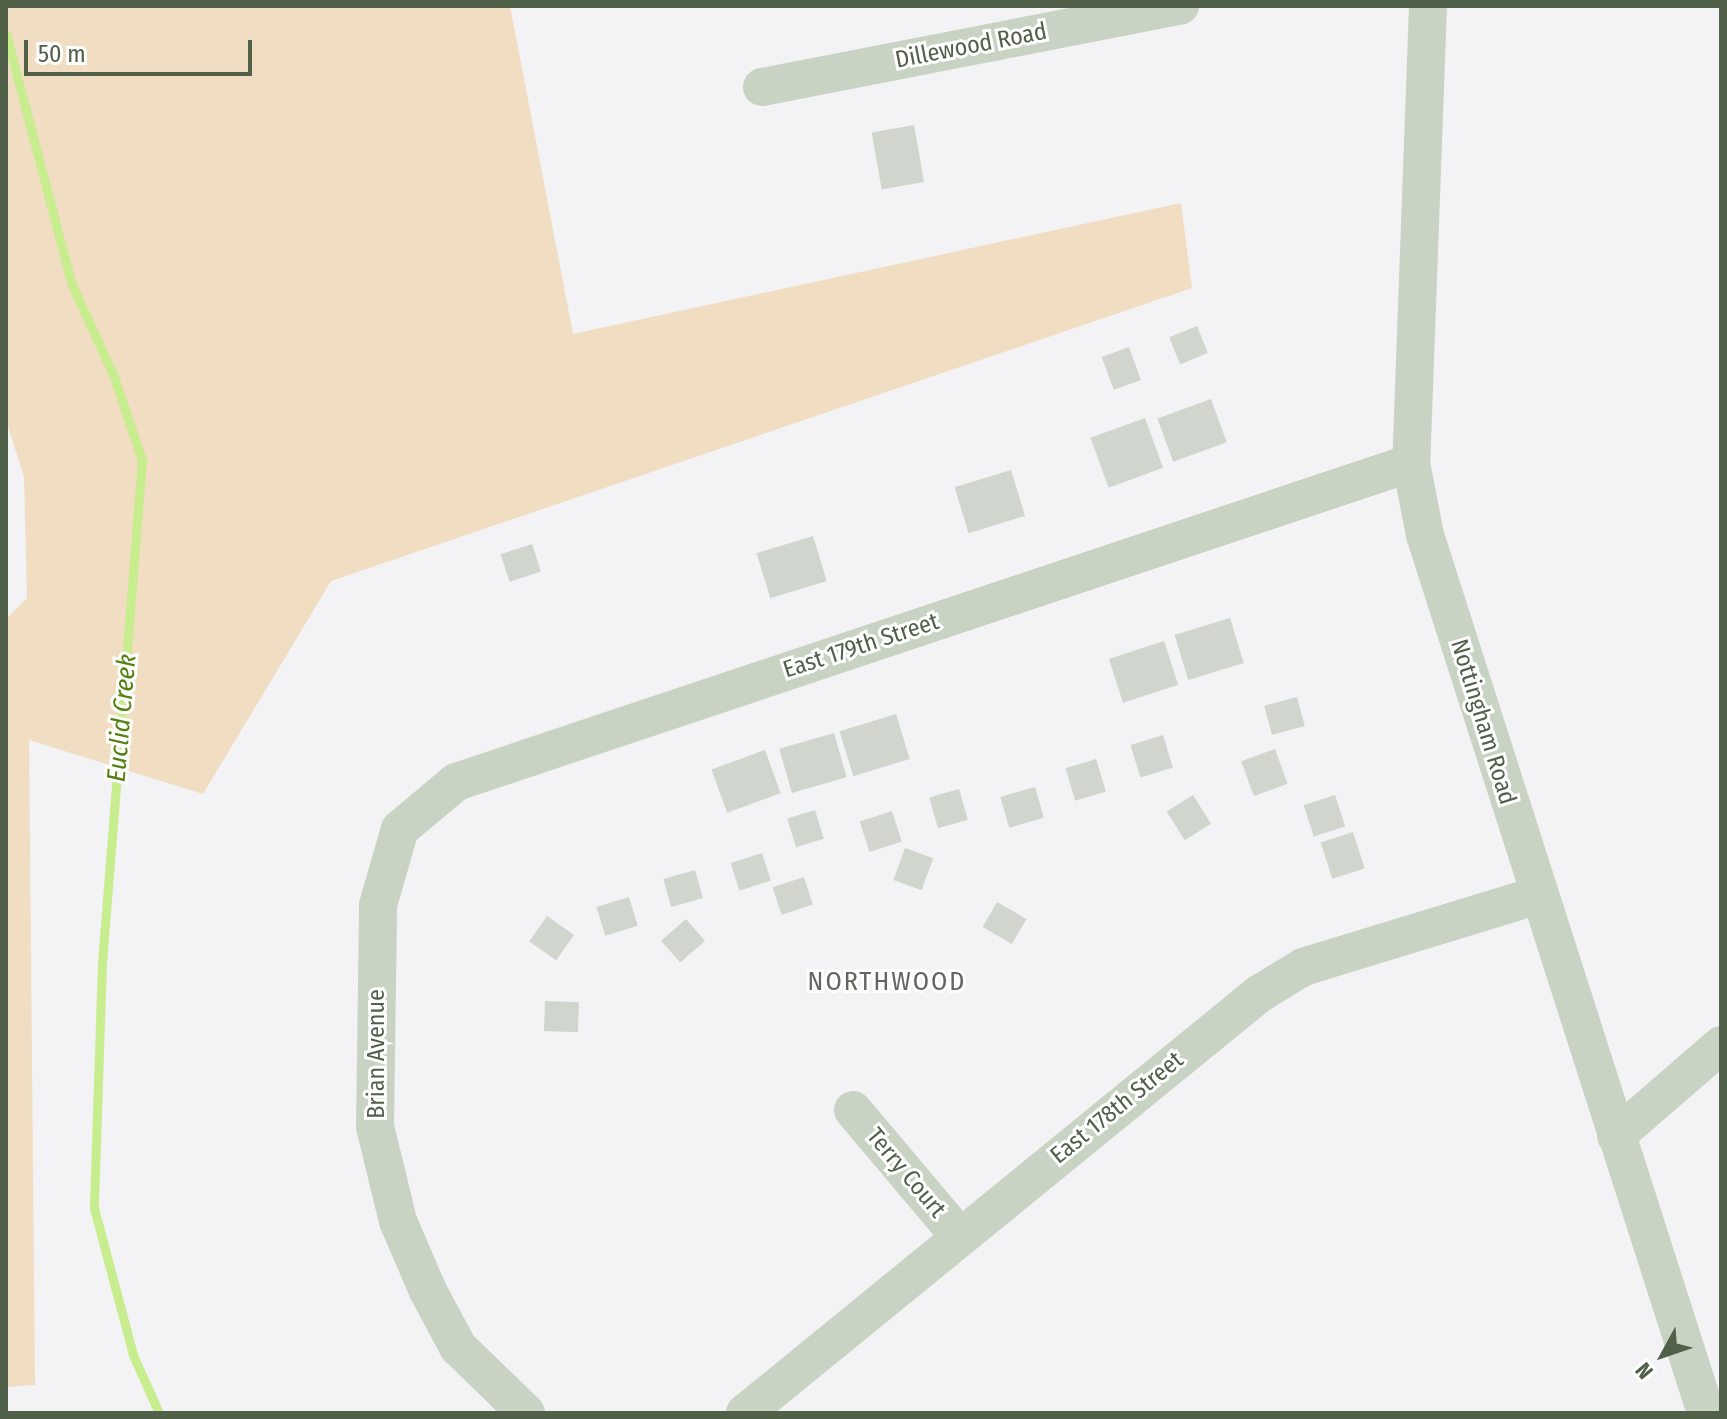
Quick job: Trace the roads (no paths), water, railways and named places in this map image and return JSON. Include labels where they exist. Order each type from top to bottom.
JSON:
[{"type":"street","name":"Dillewood Road","points":[[762,87],[1180,6]]},
{"type":"street","name":"Nottingham Road","points":[[1428,6],[1411,463],[1425,535],[1706,1413]]},
{"type":"street","name":"East 179th Street","points":[[378,905],[400,829],[456,782],[1411,463]]},
{"type":"street","name":"East 178th Street","points":[[745,1413],[1259,994],[1303,967],[1538,895]]},
{"type":"street","name":"Brian Avenue","points":[[378,905],[375,1127],[398,1221],[428,1291],[458,1347],[526,1413]]},
{"type":"street","points":[[1616,1136],[1721,1045]]},
{"type":"street","name":"Terry Court","points":[[853,1110],[959,1236]]},
{"type":"waterway","name":"Euclid Creek","points":[[6,34],[72,285],[113,374],[142,460],[102,963],[94,1208],[133,1355],[159,1413]]},
{"type":"district","name":"NORTHWOOD","points":[[887,982]]}]
